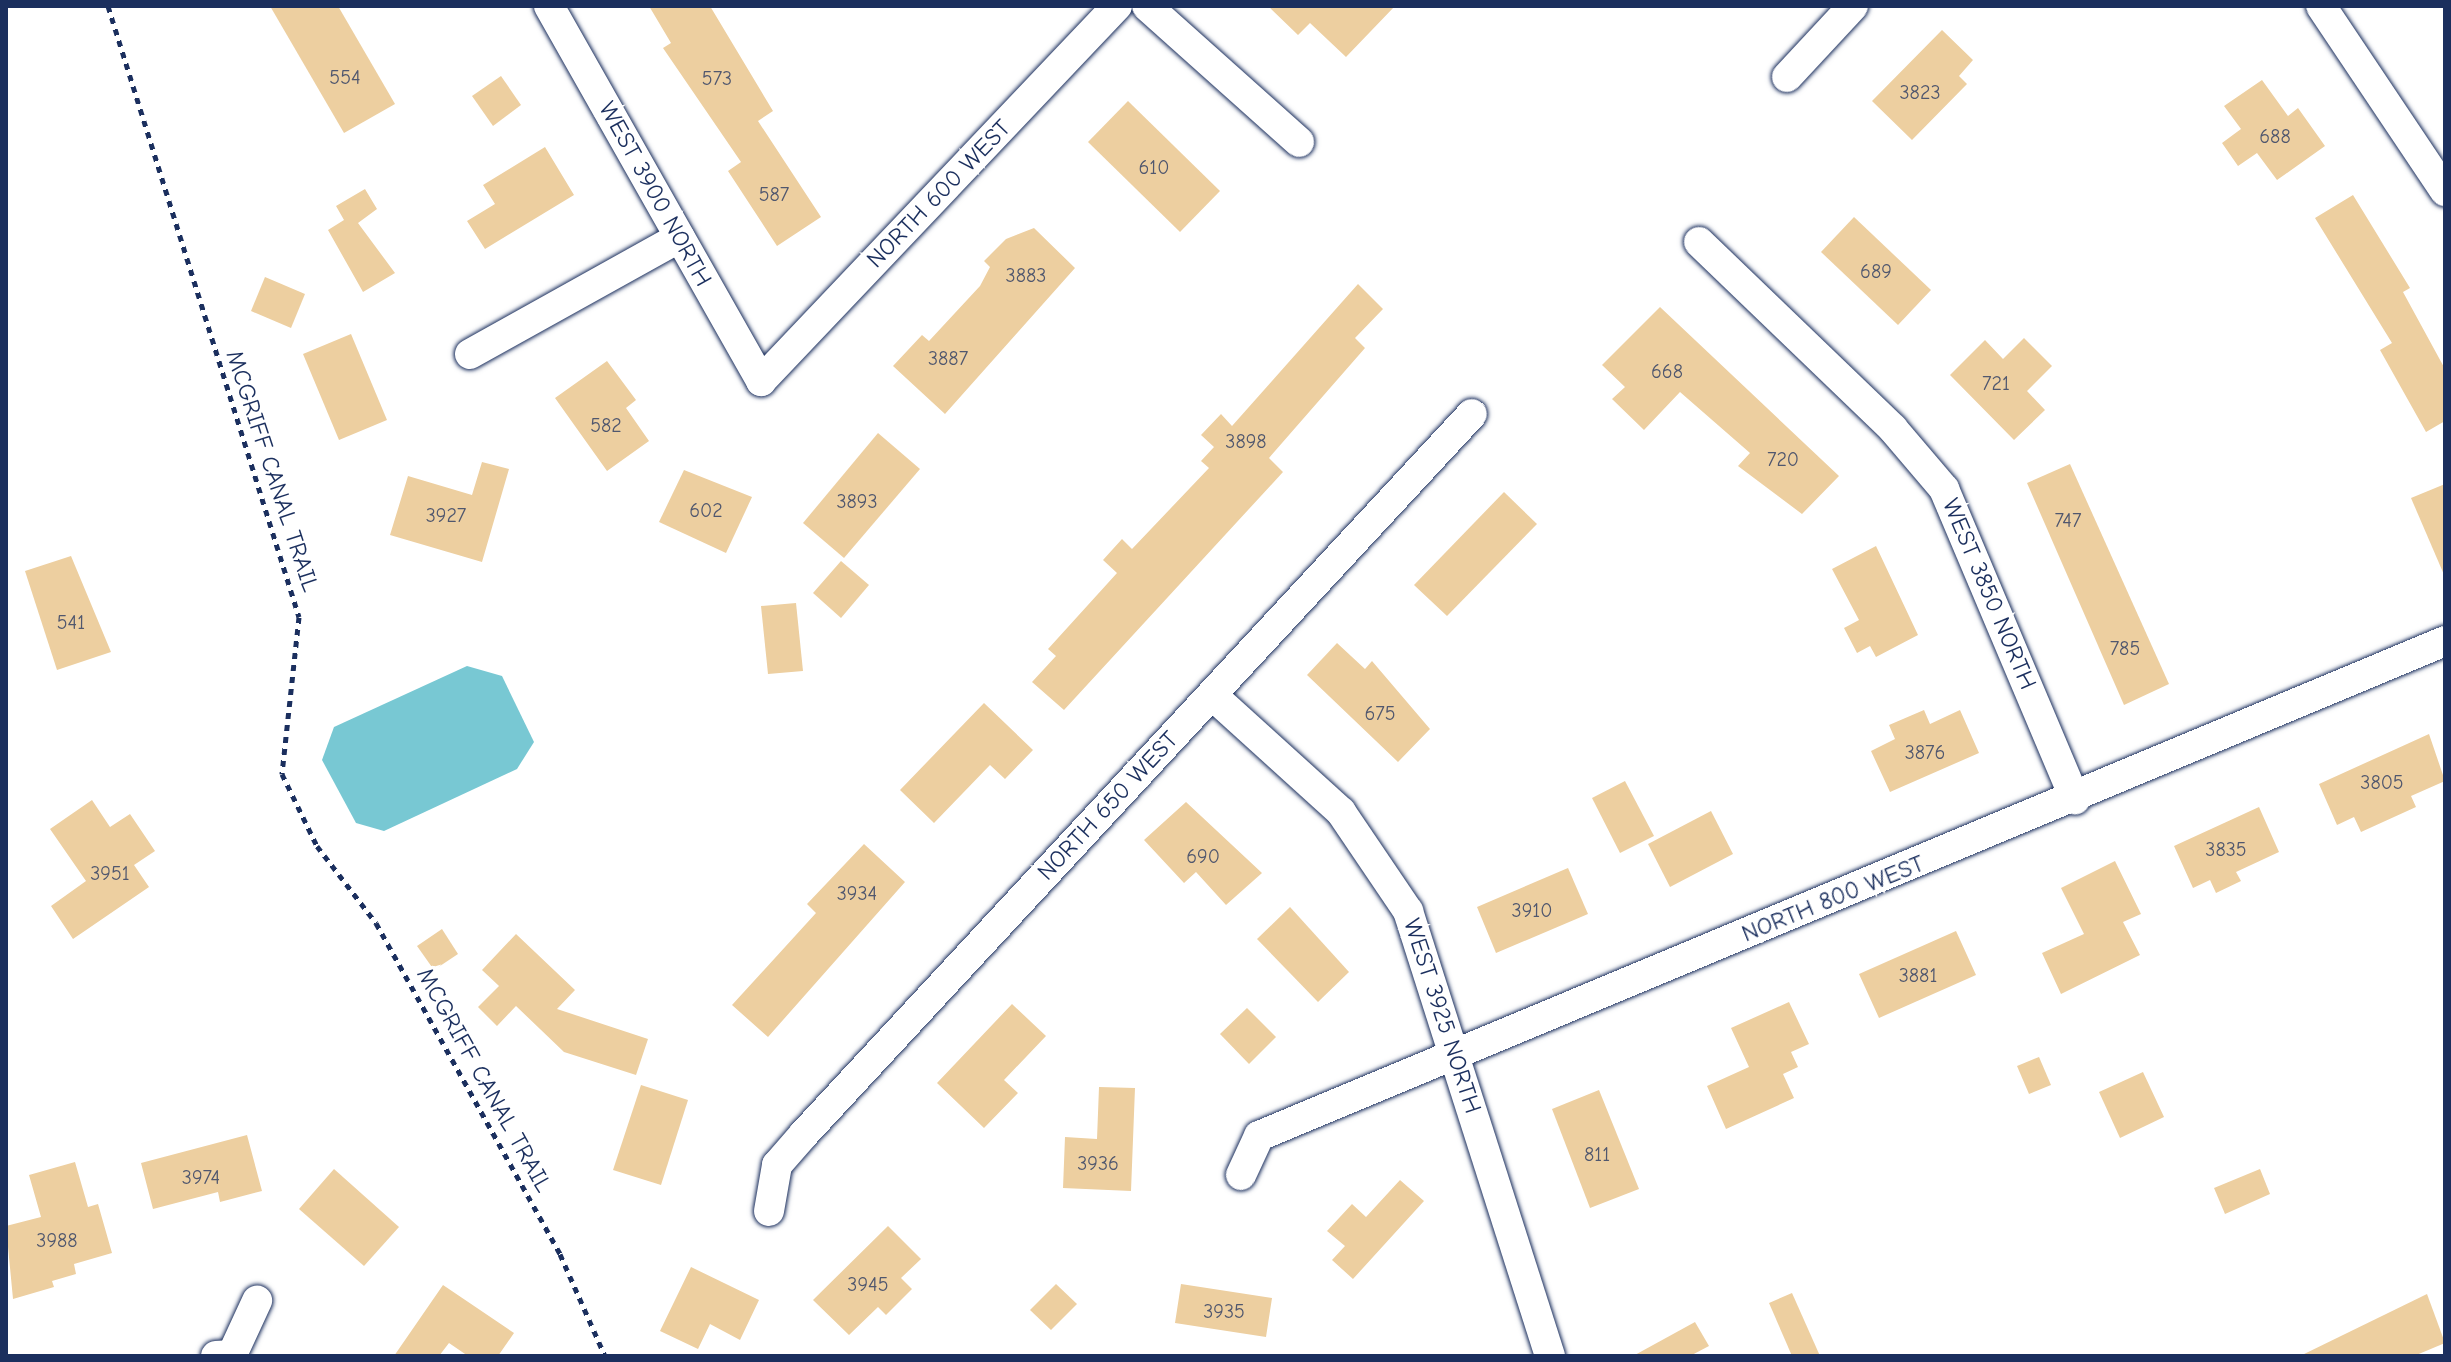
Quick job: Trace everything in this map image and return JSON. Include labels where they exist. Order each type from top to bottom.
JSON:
[{"type":"street","name":"WEST 3900 NORTH","points":[[549,6],[761,381]]},
{"type":"street","name":"NORTH 600 WEST","points":[[761,381],[1117,6]]},
{"type":"street","points":[[1147,6],[1299,142]]},
{"type":"street","points":[[1787,77],[1853,6]]},
{"type":"street","points":[[2321,6],[2445,191]]},
{"type":"street","points":[[470,354],[680,237]]},
{"type":"street","name":"WEST 3850 NORTH","points":[[1699,242],[1893,429],[1944,489],[2075,799]]},
{"type":"street","name":"NORTH 650 WEST","points":[[769,1211],[777,1165],[795,1144],[1472,414]]},
{"type":"street","name":"NORTH 800 WEST","points":[[1241,1175],[1259,1136],[2075,799],[2445,641]]},
{"type":"street","name":"WEST 3925 NORTH","points":[[1212,695],[1341,812],[1408,911],[1550,1356]]},
{"type":"street","points":[[228,1356],[257,1301]]},
{"type":"path","name":"MCGRIFF CANAL TRAIL","points":[[108,6],[299,617],[282,774],[317,846],[376,923],[560,1254],[605,1356]]},
{"type":"water","points":[[467,666],[502,676],[534,742],[517,769],[384,831],[356,823],[322,760],[334,727]]},
{"type":"building","points":[[270,6],[338,6],[395,104],[344,133]]},
{"type":"building","points":[[649,6],[710,6],[773,111],[758,121],[821,217],[777,246],[728,171],[741,162],[663,48],[671,43]]},
{"type":"building","points":[[1268,6],[1395,6],[1346,57],[1310,23],[1298,35]]},
{"type":"building","points":[[1942,30],[1973,60],[1959,76],[1967,84],[1912,140],[1872,101]]},
{"type":"building","points":[[501,76],[521,105],[493,126],[472,96]]},
{"type":"building","points":[[2262,80],[2288,116],[2298,108],[2325,146],[2277,180],[2257,153],[2238,166],[2222,143],[2241,129],[2224,106]]},
{"type":"building","points":[[1128,101],[1220,191],[1180,232],[1088,142]]},
{"type":"building","points":[[545,147],[574,195],[485,249],[467,221],[495,204],[483,185]]},
{"type":"building","points":[[365,189],[377,209],[358,223],[395,273],[363,292],[328,230],[344,220],[336,206]]},
{"type":"building","points":[[2353,195],[2410,288],[2403,292],[2445,369],[2445,421],[2426,432],[2380,350],[2392,343],[2315,218]]},
{"type":"building","points":[[1854,217],[1931,290],[1898,325],[1821,252]]},
{"type":"building","points":[[1034,228],[1075,268],[945,414],[893,366],[922,335],[929,341],[980,286],[990,267],[984,261],[1006,239]]},
{"type":"building","points":[[265,277],[305,294],[291,328],[251,311]]},
{"type":"building","points":[[1358,284],[1383,309],[1355,338],[1365,348],[1269,458],[1283,472],[1064,710],[1032,682],[1056,656],[1048,649],[1117,573],[1103,560],[1122,539],[1132,549],[1209,468],[1201,461],[1214,447],[1201,435],[1221,414],[1232,426]]},
{"type":"building","points":[[1660,307],[1839,476],[1802,514],[1738,466],[1750,453],[1680,392],[1644,430],[1612,399],[1625,387],[1602,365]]},
{"type":"building","points":[[351,334],[387,420],[339,440],[303,354]]},
{"type":"building","points":[[2024,338],[2052,366],[2027,391],[2045,410],[2014,440],[1950,375],[1985,340],[2003,359]]},
{"type":"building","points":[[607,361],[636,400],[626,408],[649,441],[607,471],[555,398]]},
{"type":"building","points":[[878,433],[920,469],[844,558],[803,523]]},
{"type":"building","points":[[482,462],[509,469],[482,562],[390,535],[408,476],[472,495]]},
{"type":"building","points":[[2070,464],[2169,684],[2124,705],[2027,483]]},
{"type":"building","points":[[684,470],[752,497],[726,553],[659,522]]},
{"type":"building","points":[[2445,484],[2445,577],[2411,498]]},
{"type":"building","points":[[1504,492],[1537,524],[1447,616],[1414,585]]},
{"type":"building","points":[[1876,546],[1918,635],[1876,657],[1870,646],[1857,653],[1844,628],[1859,620],[1832,569]]},
{"type":"building","points":[[71,556],[111,652],[57,670],[25,571]]},
{"type":"building","points":[[841,561],[869,585],[841,618],[813,593]]},
{"type":"building","points":[[796,603],[803,671],[768,674],[761,606]]},
{"type":"building","points":[[1337,643],[1365,669],[1372,661],[1430,729],[1398,762],[1307,675]]},
{"type":"building","points":[[984,703],[1033,750],[1005,779],[990,765],[934,823],[900,790]]},
{"type":"building","points":[[1924,710],[1930,724],[1960,710],[1979,753],[1890,792],[1871,751],[1895,739],[1889,725]]},
{"type":"building","points":[[2429,734],[2445,781],[2411,796],[2416,807],[2361,832],[2354,817],[2337,825],[2319,784]]},
{"type":"building","points":[[1625,781],[1654,836],[1620,853],[1592,798]]},
{"type":"building","points":[[92,800],[110,827],[130,814],[155,851],[134,865],[149,887],[73,939],[51,906],[86,881],[50,829]]},
{"type":"building","points":[[1186,802],[1262,873],[1226,905],[1196,872],[1184,883],[1144,840]]},
{"type":"building","points":[[2259,807],[2279,852],[2236,872],[2241,881],[2216,893],[2210,880],[2193,888],[2174,846]]},
{"type":"building","points":[[1711,811],[1733,854],[1670,887],[1648,844]]},
{"type":"building","points":[[864,844],[905,882],[768,1037],[732,1005],[816,913],[807,904]]},
{"type":"building","points":[[2115,861],[2141,914],[2123,922],[2140,955],[2061,994],[2042,953],[2084,934],[2061,888]]},
{"type":"building","points":[[1568,868],[1588,914],[1496,953],[1477,907]]},
{"type":"building","points":[[1290,907],[1349,972],[1318,1002],[1257,939]]},
{"type":"building","points":[[442,929],[458,954],[434,970],[417,946]]},
{"type":"building","points":[[1956,931],[1976,975],[1879,1018],[1859,974]]},
{"type":"building","points":[[516,934],[575,990],[557,1009],[648,1039],[636,1075],[564,1052],[516,1006],[497,1026],[478,1007],[499,986],[482,970]]},
{"type":"building","points":[[1789,1002],[1809,1044],[1791,1052],[1798,1067],[1783,1074],[1794,1098],[1726,1129],[1707,1086],[1749,1067],[1731,1028]]},
{"type":"building","points":[[1012,1004],[1046,1036],[1004,1080],[1018,1093],[984,1128],[937,1083]]},
{"type":"building","points":[[1247,1008],[1276,1037],[1249,1064],[1220,1034]]},
{"type":"building","points":[[2039,1057],[2051,1085],[2029,1094],[2017,1066]]},
{"type":"building","points":[[2143,1072],[2164,1117],[2120,1138],[2099,1092]]},
{"type":"building","points":[[641,1085],[688,1100],[661,1185],[613,1170]]},
{"type":"building","points":[[1099,1087],[1135,1088],[1131,1191],[1063,1188],[1065,1137],[1097,1139]]},
{"type":"building","points":[[1599,1090],[1639,1189],[1590,1208],[1552,1109]]},
{"type":"building","points":[[247,1135],[262,1191],[220,1202],[218,1192],[153,1209],[141,1163]]},
{"type":"building","points":[[75,1162],[88,1207],[98,1204],[112,1253],[74,1264],[76,1274],[52,1281],[54,1287],[13,1299],[6,1226],[41,1217],[29,1175]]},
{"type":"building","points":[[334,1169],[399,1227],[364,1266],[299,1209]]},
{"type":"building","points":[[2260,1169],[2270,1194],[2225,1214],[2214,1188]]},
{"type":"building","points":[[1400,1180],[1424,1201],[1353,1279],[1332,1260],[1345,1246],[1327,1231],[1352,1204],[1366,1217]]},
{"type":"building","points":[[888,1226],[921,1259],[901,1278],[912,1289],[886,1315],[878,1307],[849,1335],[813,1300]]},
{"type":"building","points":[[691,1267],[759,1300],[740,1340],[710,1324],[698,1349],[660,1331]]},
{"type":"building","points":[[1056,1284],[1077,1304],[1051,1330],[1030,1310]]},
{"type":"building","points":[[1181,1284],[1272,1298],[1266,1337],[1175,1323]]},
{"type":"building","points":[[443,1285],[514,1333],[498,1356],[468,1356],[449,1343],[439,1356],[394,1356]]},
{"type":"building","points":[[1792,1293],[1820,1356],[1792,1356],[1769,1303]]},
{"type":"building","points":[[2427,1294],[2445,1343],[2414,1356],[2300,1356]]},
{"type":"building","points":[[1695,1322],[1709,1346],[1690,1356],[1633,1356]]}]
